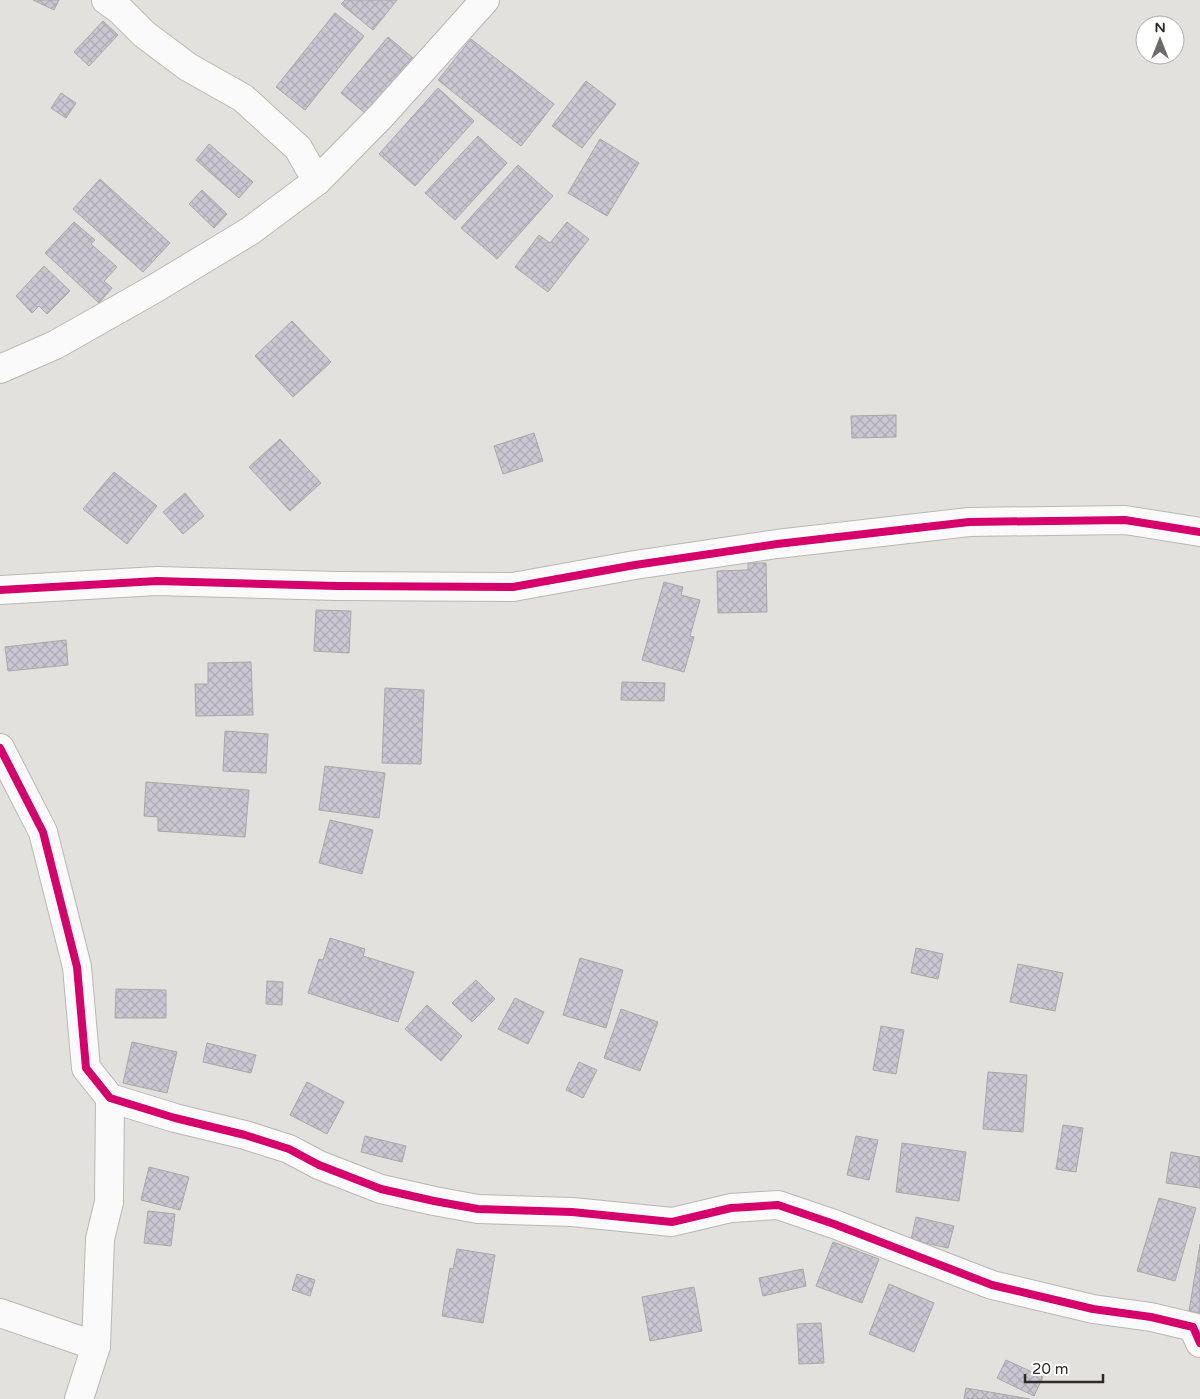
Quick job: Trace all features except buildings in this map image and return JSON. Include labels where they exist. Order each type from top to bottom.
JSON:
[{"type":"street","points":[[106,0],[144,34],[188,67],[243,98],[298,148],[317,181]]},
{"type":"street","points":[[0,369],[55,345],[154,290],[250,230],[317,181],[381,116],[485,0]]},
{"type":"street","points":[[0,590],[157,580],[337,586],[513,587],[635,565],[739,550],[969,522],[1125,520],[1200,532]]},
{"type":"street","points":[[0,748],[43,832],[77,967],[86,1068],[110,1098],[289,1149],[319,1165],[381,1189],[478,1209],[572,1212],[672,1222],[731,1208],[778,1205],[834,1224],[992,1285],[1093,1309],[1151,1316],[1193,1327],[1200,1343]]},
{"type":"street","points":[[79,1399],[96,1346],[100,1239],[109,1202],[110,1098]]},
{"type":"street","points":[[0,1313],[96,1346]]},
{"type":"cycle path","points":[[0,590],[157,581],[337,586],[513,587],[635,565],[777,544],[969,522],[1125,520],[1200,532]]},
{"type":"cycle path","points":[[0,748],[43,832],[77,967],[86,1068],[110,1098],[289,1149],[319,1165],[381,1189],[478,1209],[572,1212],[672,1222],[731,1208],[778,1205],[834,1224],[992,1285],[1093,1309],[1151,1317],[1193,1327],[1200,1343]]}]
